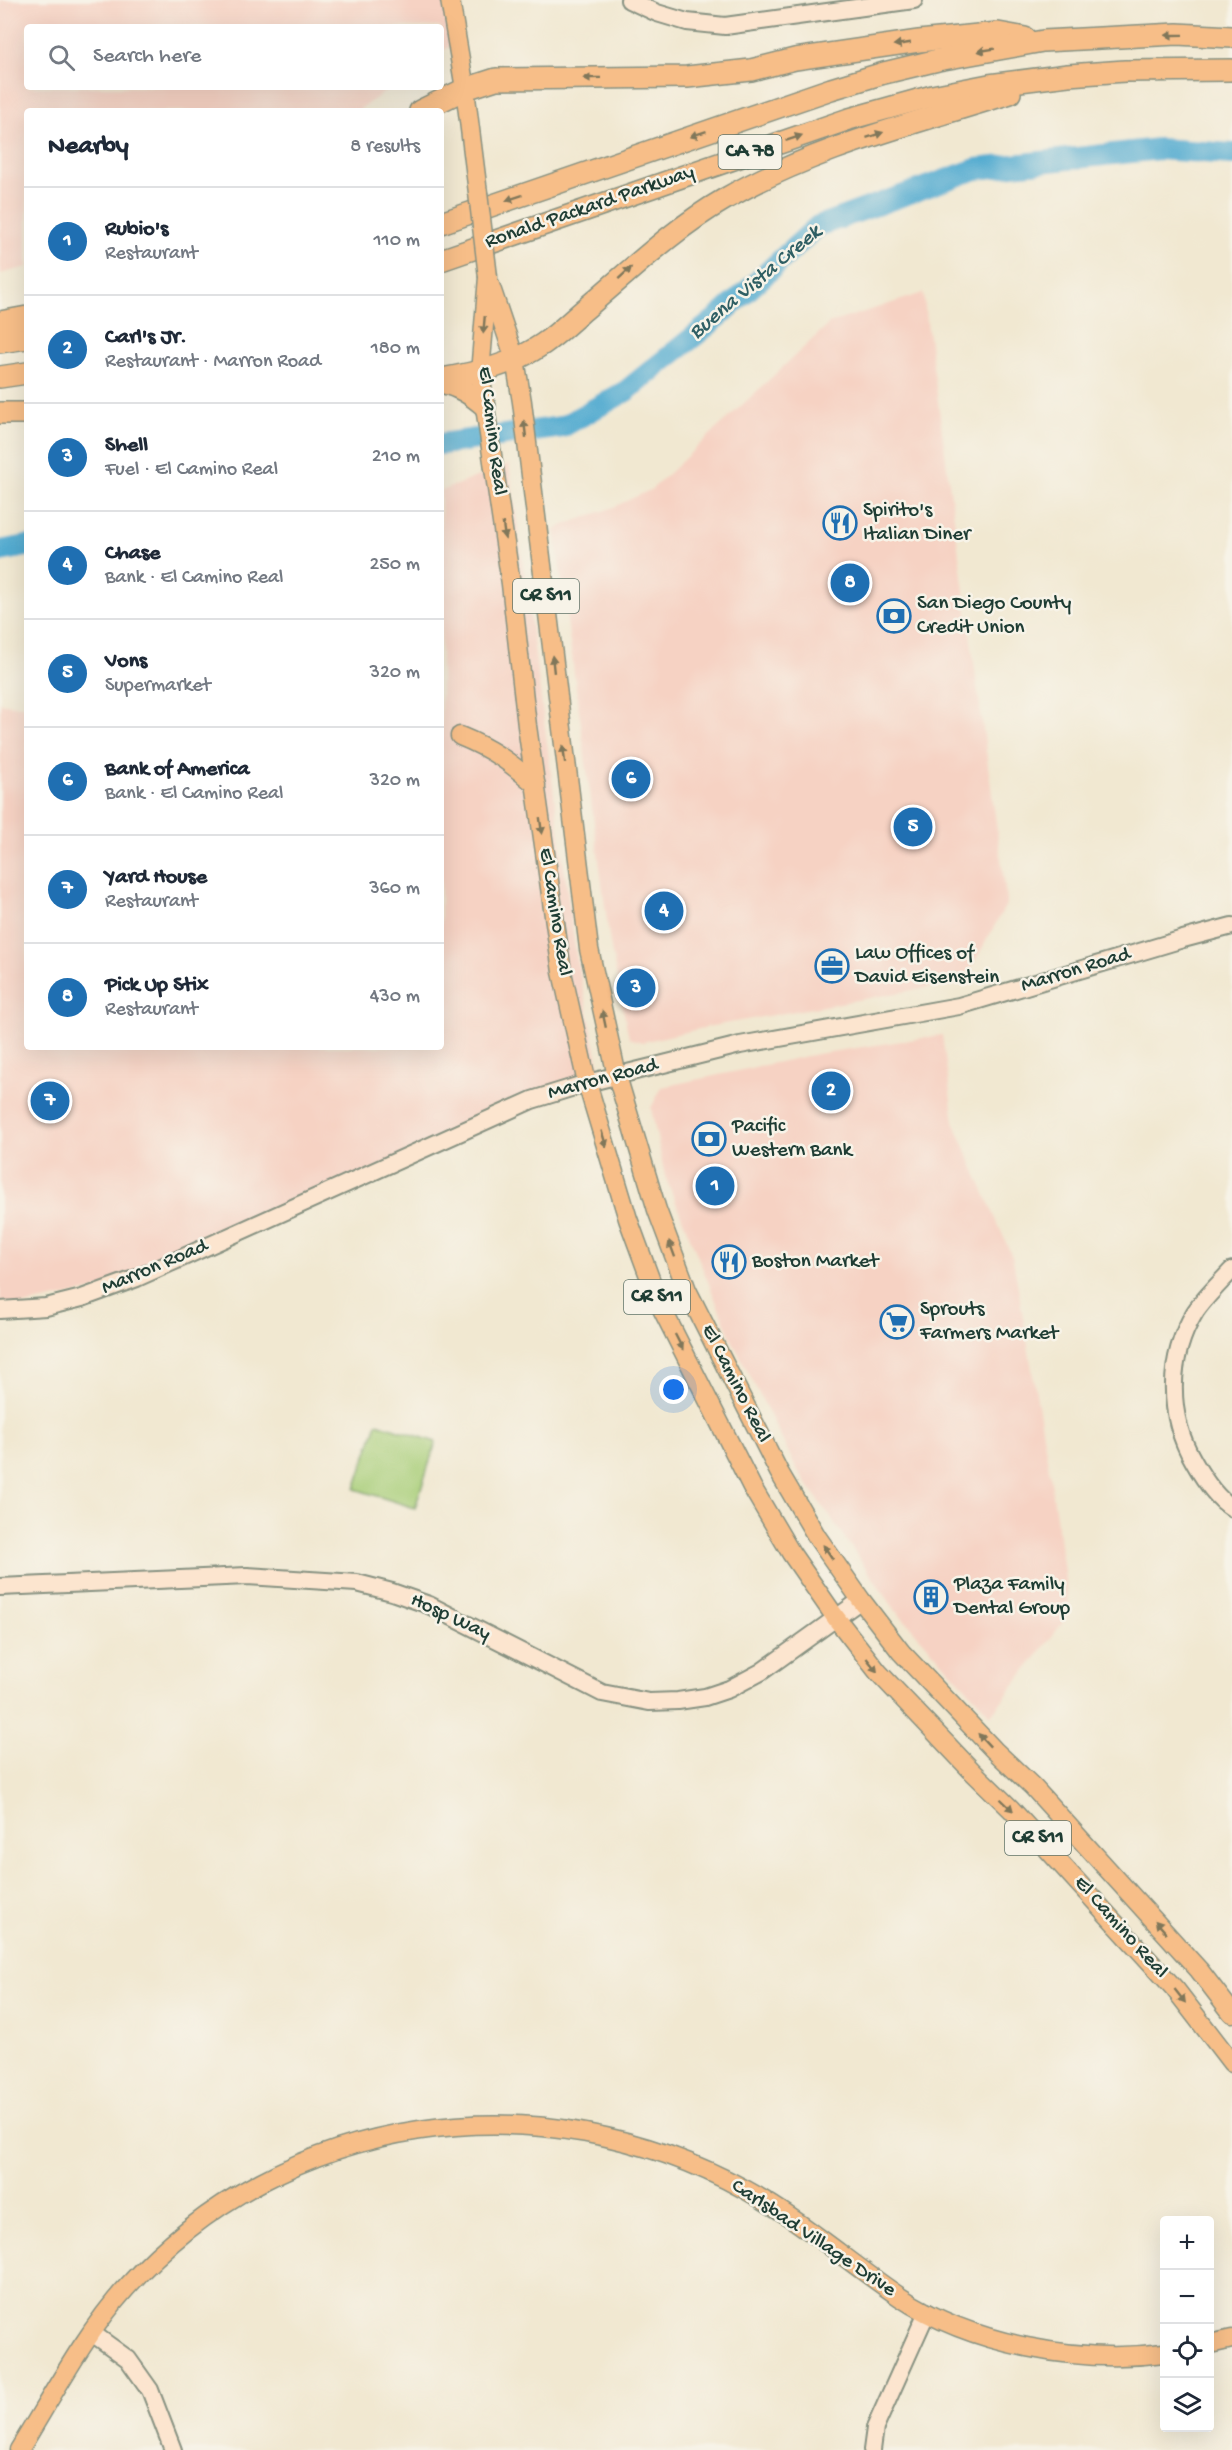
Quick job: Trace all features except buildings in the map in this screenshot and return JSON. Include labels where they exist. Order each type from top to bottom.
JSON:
[{"type":"highway","points":[[426,108],[465,89],[496,79],[703,75],[751,70],[795,59],[919,41],[998,33],[1043,41]]},
{"type":"highway","name":"Ronald Packard Parkway","points":[[444,222],[831,88],[938,60],[1043,41],[1177,34],[1232,37]]},
{"type":"highway","name":"Ronald Packard Parkway","points":[[444,259],[849,119],[932,96],[1068,75],[1136,71],[1232,70]]},
{"type":"highway","points":[[444,379],[480,373],[515,359],[543,344],[646,255],[687,223],[725,199],[772,175],[822,153],[1068,75]]},
{"type":"highway","points":[[0,322],[24,318]]},
{"type":"highway","points":[[0,342],[24,338]]},
{"type":"highway","points":[[0,377],[24,373]]},
{"type":"highway","points":[[444,381],[470,394],[485,406]]},
{"type":"highway","points":[[0,413],[24,413]]},
{"type":"main road","points":[[450,0],[465,89]]},
{"type":"main road","name":"CR S11","points":[[465,89],[488,277]]},
{"type":"main road","name":"El Camino Real","points":[[488,277],[515,359],[522,402],[559,722],[589,949],[617,1076],[657,1210],[687,1290],[779,1472],[818,1537],[861,1600],[901,1652],[994,1750],[1033,1787],[1165,1931],[1232,2013]]},
{"type":"main road","name":"El Camino Real","points":[[488,277],[480,373],[511,584],[562,972],[587,1083],[628,1219],[659,1302],[752,1487],[791,1553],[836,1618],[878,1672],[1011,1809],[1142,1951],[1175,1989],[1232,2063]]},
{"type":"main road","points":[[460,736],[508,760],[536,785]]},
{"type":"main road","name":"Carlsbad Village Drive","points":[[19,2450],[92,2333],[126,2288],[160,2254],[201,2219],[300,2163],[338,2149],[433,2127],[527,2124],[579,2130],[630,2141],[677,2157],[747,2190],[776,2208],[904,2300],[956,2325],[1027,2347],[1099,2356],[1160,2353]]},
{"type":"main road","points":[[1214,2343],[1232,2339]]},
{"type":"street","points":[[629,0],[657,13],[687,22],[725,27],[914,0]]},
{"type":"street","name":"Marron Road","points":[[0,1310],[46,1307],[82,1298],[137,1278],[532,1100],[587,1083],[740,1045],[959,1006],[1153,947],[1232,926]]},
{"type":"street","points":[[1232,1270],[1196,1312],[1185,1333],[1173,1376],[1173,1398],[1178,1426],[1191,1457],[1202,1476],[1232,1508]]},
{"type":"street","name":"Hosp Way","points":[[0,1587],[247,1576],[357,1583],[429,1605],[602,1693],[650,1702],[694,1699],[729,1689],[761,1672],[861,1600]]},
{"type":"street","points":[[872,2450],[875,2428],[927,2312]]},
{"type":"street","points":[[92,2333],[128,2359],[150,2390],[173,2450]]},
{"type":"shaded area","points":[[0,0],[444,0],[450,46],[444,50],[444,24],[24,24],[24,90],[388,90],[361,108],[24,108],[24,268],[0,274]]},
{"type":"shaded area","points":[[923,293],[1007,903],[964,981],[712,1026],[642,1042],[629,1038],[610,943],[555,530],[652,489],[830,323]]},
{"type":"shaded area","points":[[509,464],[576,955],[602,1080],[124,1284],[0,1310],[0,703],[24,707],[24,1050],[444,1050],[444,490]]},
{"type":"shaded area","points":[[942,1035],[954,1122],[1013,1259],[1050,1475],[1070,1613],[991,1715],[896,1611],[798,1471],[731,1338],[665,1176],[651,1108],[662,1087],[817,1054]]},
{"type":"green space","points":[[377,1423],[436,1442],[415,1508],[355,1489]]},
{"type":"waterway","name":"Buena Vista Creek","points":[[444,444],[562,427],[626,391],[723,313],[818,226],[976,169],[1159,149],[1232,154]]},
{"type":"waterway","name":"Buena Vista Creek","points":[[0,551],[24,547]]},
{"type":"place","name":"Spirito's Italian Diner","points":[[840,523]]},
{"type":"place","name":"Pick Up Stix","points":[[850,583]]},
{"type":"place","name":"San Diego County Credit Union","points":[[894,616]]},
{"type":"place","name":"Bank of America","points":[[631,779]]},
{"type":"place","name":"Vons","points":[[913,827]]},
{"type":"place","name":"Chase","points":[[664,911]]},
{"type":"place","name":"Law Offices of David Eisenstein","points":[[832,966]]},
{"type":"place","name":"Shell","points":[[636,988]]},
{"type":"place","name":"Carl's Jr.","points":[[831,1091]]},
{"type":"place","name":"Yard House","points":[[50,1101]]},
{"type":"place","name":"Pacific Western Bank","points":[[709,1139]]},
{"type":"place","name":"Rubio's","points":[[715,1186]]},
{"type":"place","name":"Boston Market","points":[[729,1262]]},
{"type":"place","name":"Sprouts Farmers Market","points":[[897,1322]]},
{"type":"place","name":"Plaza Family Dental Group","points":[[931,1597]]}]
